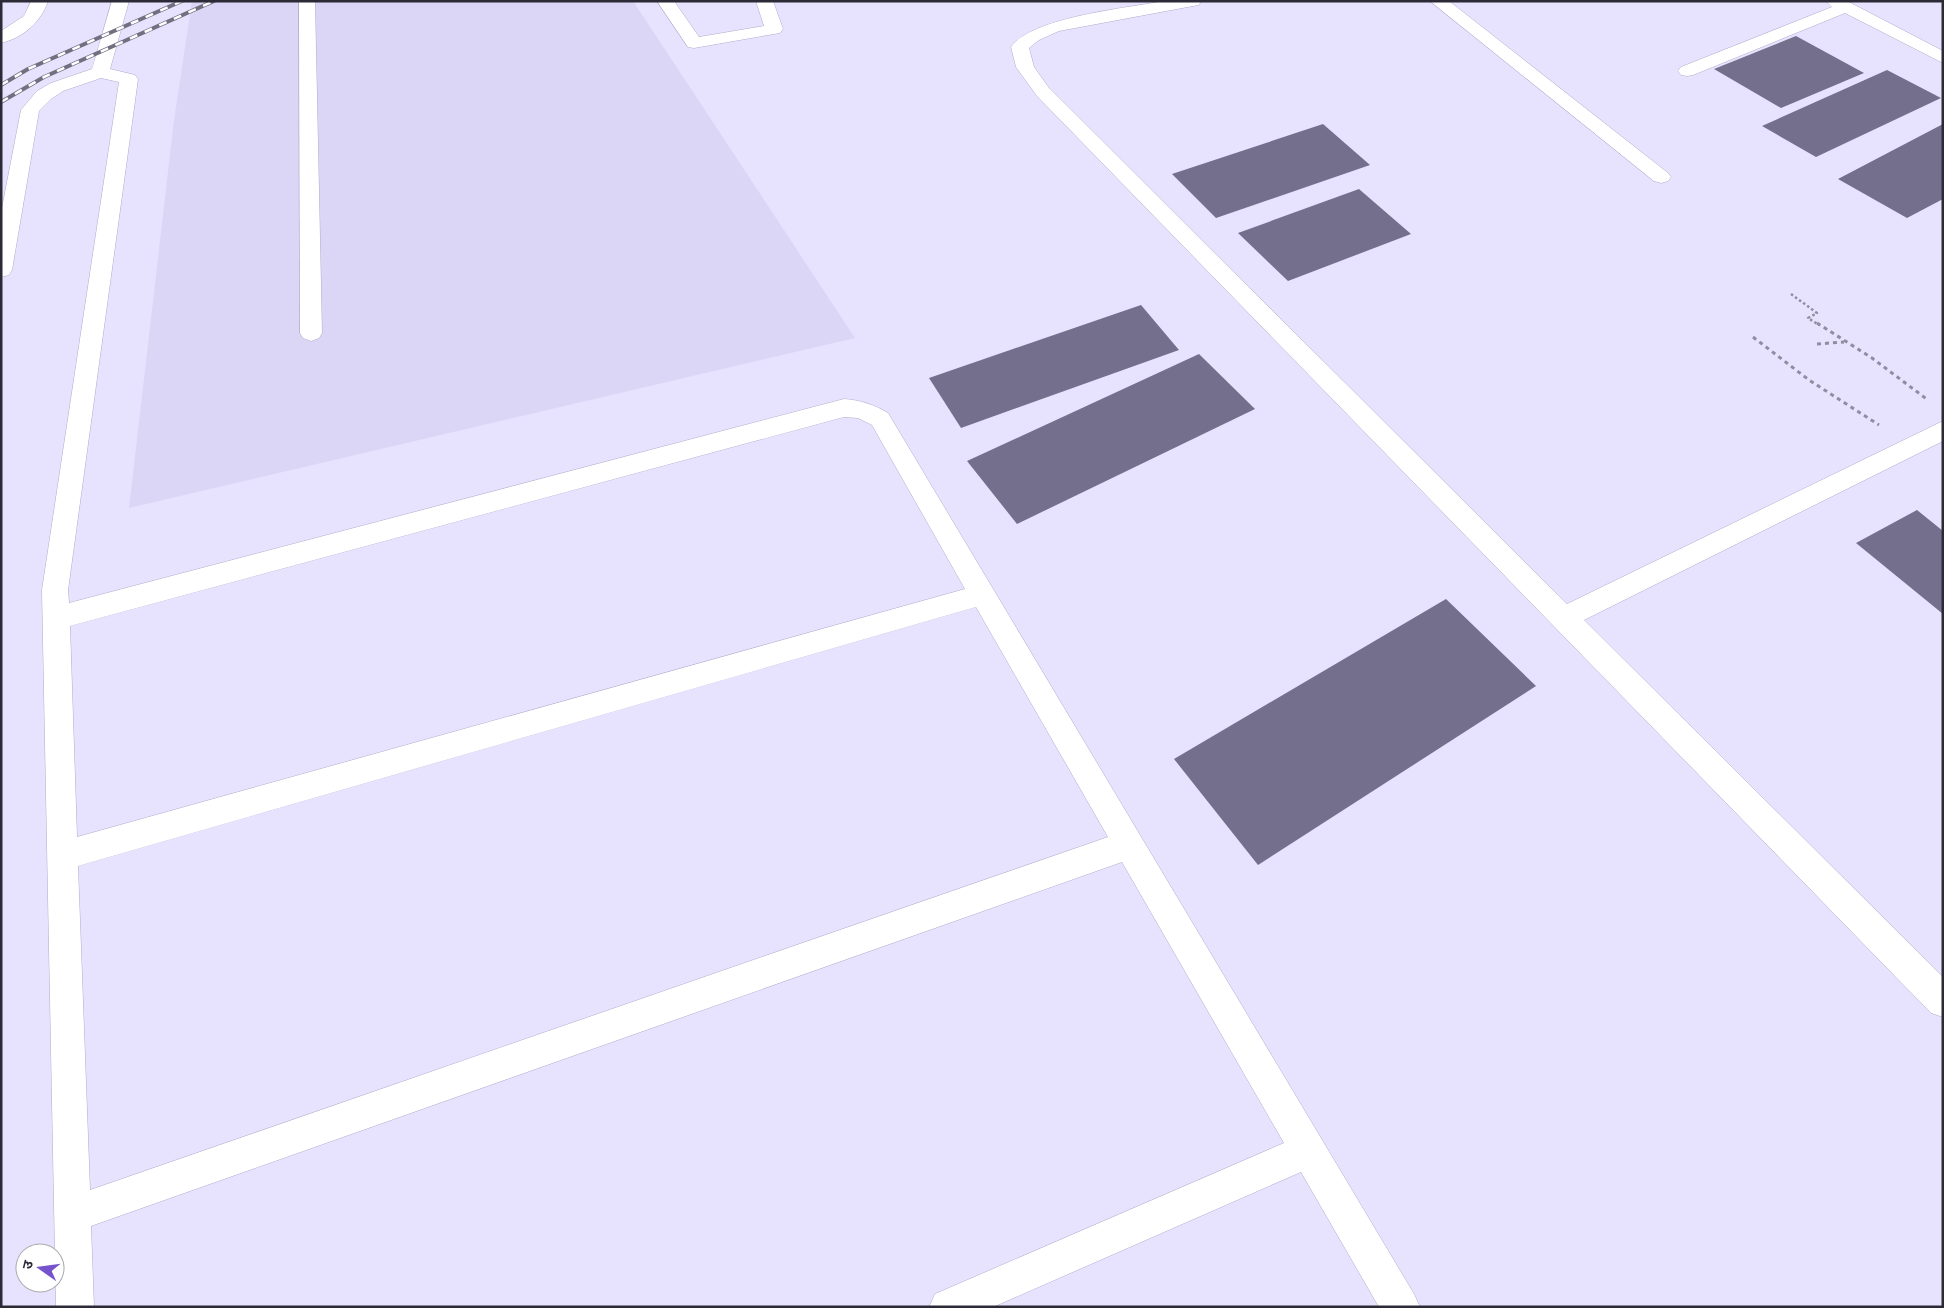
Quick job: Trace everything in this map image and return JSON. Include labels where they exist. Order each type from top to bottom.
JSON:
[{"type":"lane","points":[[1,38],[26,24],[38,8],[40,1]]},
{"type":"lane","points":[[100,72],[121,1]]},
{"type":"lane","points":[[307,1],[311,333]]},
{"type":"lane","points":[[665,1],[694,43],[774,29],[764,1]]},
{"type":"lane","points":[[1438,1],[1662,177]]},
{"type":"lane","points":[[1186,2],[1054,27],[1034,36],[1020,47],[1025,67],[1042,92],[1943,1001]]},
{"type":"lane","points":[[1687,71],[1840,4],[1943,58]]},
{"type":"lane","points":[[1,270],[30,110],[44,95],[57,87],[100,72],[129,80],[55,590],[75,1307]]},
{"type":"lane","points":[[56,618],[844,408],[858,408],[880,419],[981,595],[1401,1307]]},
{"type":"lane","points":[[1564,618],[1943,430]]},
{"type":"lane","points":[[62,856],[981,595]]},
{"type":"lane","points":[[72,1214],[1128,845]]},
{"type":"lane","points":[[948,1307],[1308,1151]]},
{"type":"path","points":[[1792,294],[1817,312],[1808,318],[1872,358],[1935,404]]},
{"type":"path","points":[[1753,337],[1808,380],[1911,446]]},
{"type":"path","points":[[1817,344],[1845,342]]},
{"type":"shaded area","points":[[192,1],[633,1],[855,338],[129,508],[174,120]]},
{"type":"building","points":[[1796,36],[1864,73],[1781,108],[1714,69]]},
{"type":"building","points":[[1887,70],[1941,98],[1816,157],[1762,126]]},
{"type":"building","points":[[1323,124],[1370,165],[1216,218],[1172,174]]},
{"type":"building","points":[[1943,124],[1943,199],[1907,218],[1838,179]]},
{"type":"building","points":[[1359,189],[1411,234],[1288,281],[1238,233]]},
{"type":"building","points":[[1141,305],[1179,350],[961,428],[929,378]]},
{"type":"building","points":[[1199,354],[1255,409],[1017,524],[967,461]]},
{"type":"building","points":[[1917,510],[1943,531],[1943,614],[1856,543]]},
{"type":"building","points":[[1446,599],[1536,686],[1258,865],[1174,759]]},
{"type":"railway","points":[[1,85],[28,69],[182,1]]},
{"type":"railway","points":[[1,102],[44,77],[214,1]]}]
